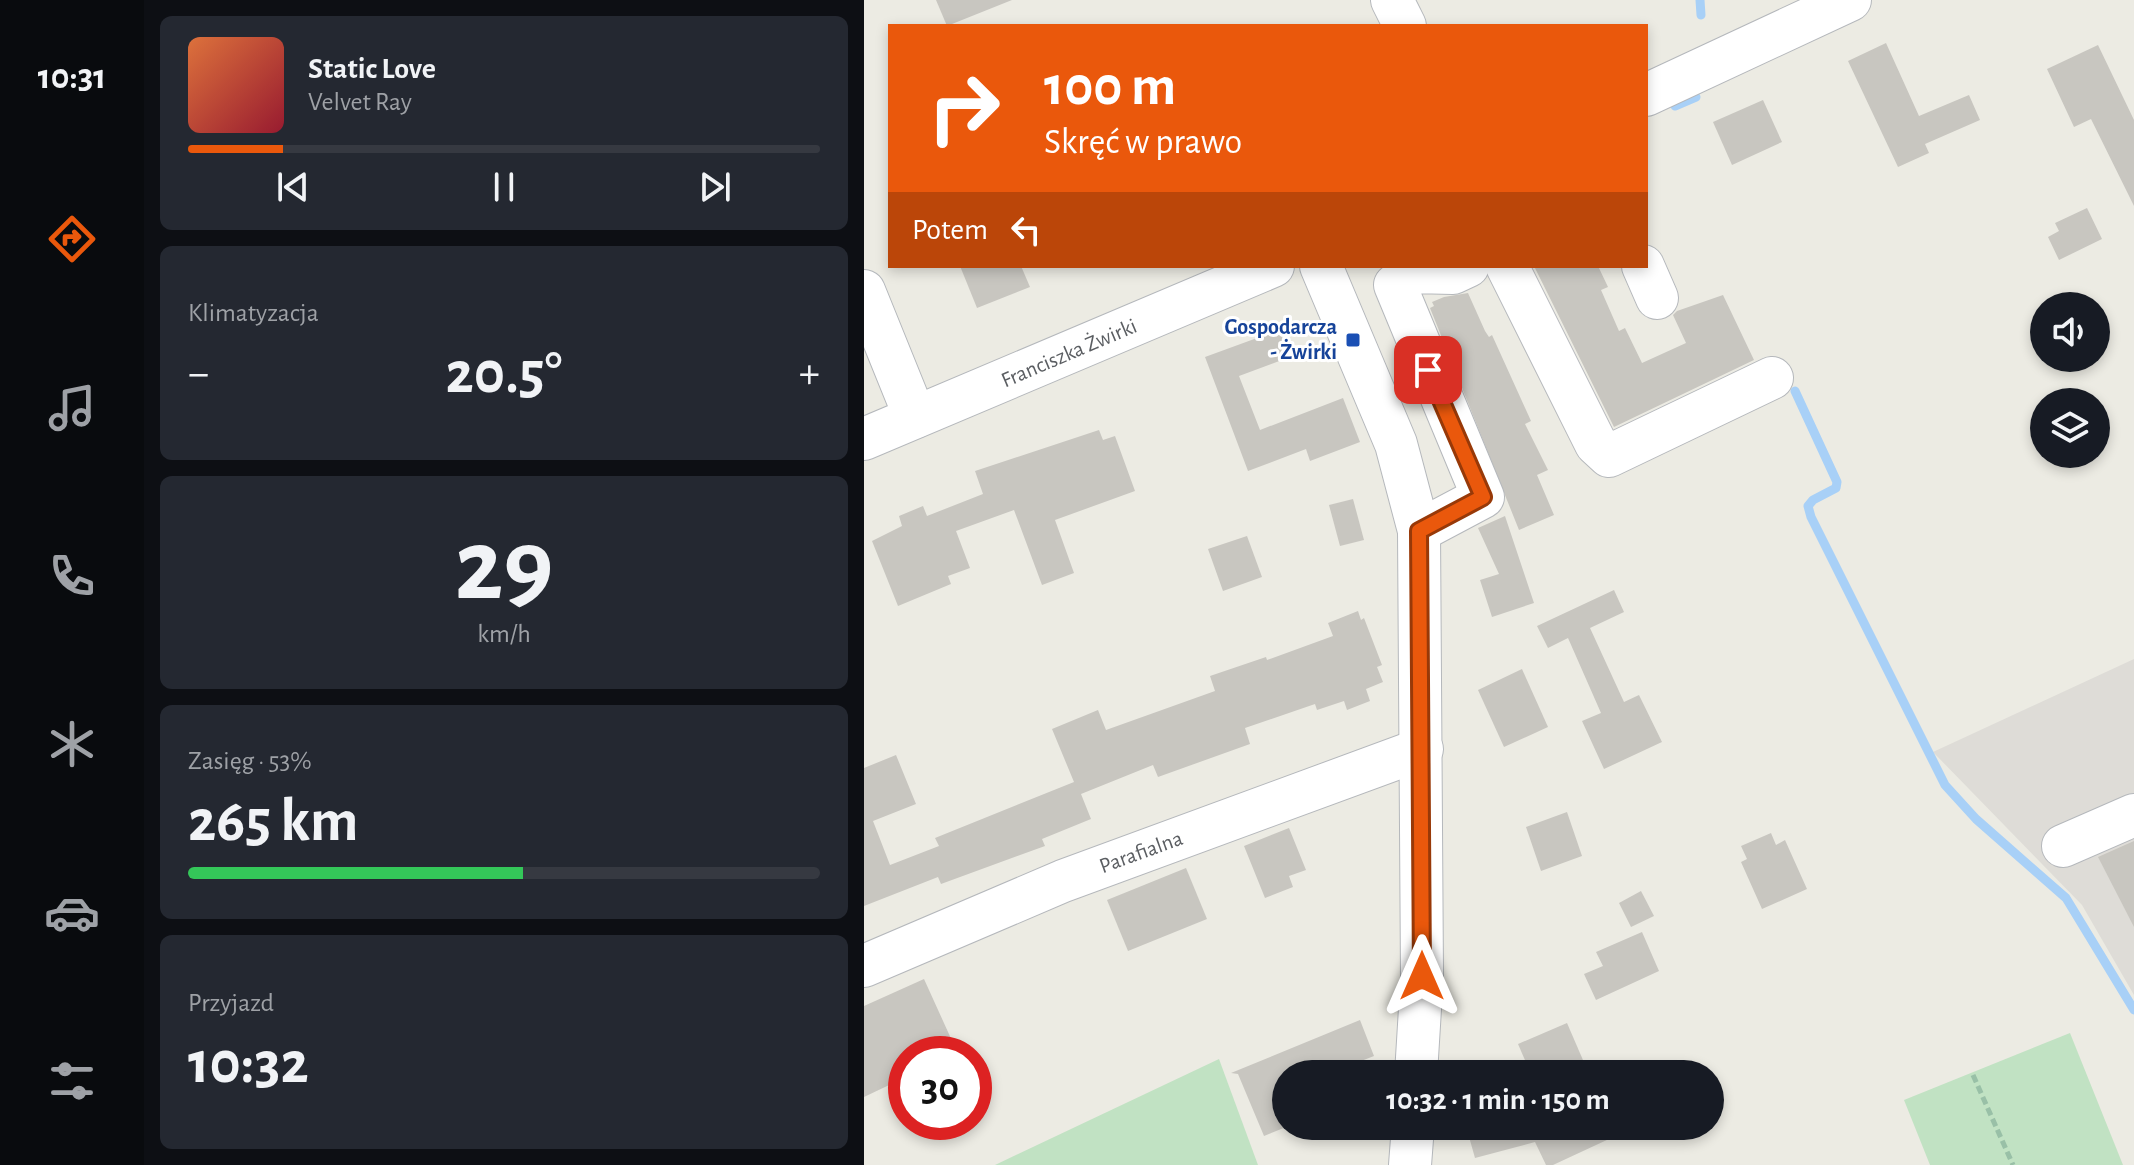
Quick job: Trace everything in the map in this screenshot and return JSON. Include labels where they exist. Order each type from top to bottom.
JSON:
[{"type":"street","points":[[1392,0],[1404,24]]},
{"type":"street","points":[[1648,94],[1850,0]]},
{"type":"street","name":"Franciszka Żwirki","points":[[864,439],[1268,268]]},
{"type":"street","points":[[1322,268],[1396,444],[1419,531],[1422,976],[1417,1060]]},
{"type":"street","points":[[1419,531],[1483,497],[1395,285],[1411,272],[1453,273],[1464,268]]},
{"type":"street","points":[[1508,268],[1596,444],[1609,456],[1772,378]]},
{"type":"street","points":[[864,291],[915,417]]},
{"type":"street","name":"Parafialna","points":[[864,966],[1063,881],[1422,749]]},
{"type":"street","points":[[2063,846],[2134,815]]},
{"type":"street","points":[[1410,1165],[1412,1140]]},
{"type":"path","points":[[1973,1075],[2013,1165]]},
{"type":"shaded area","points":[[2134,659],[2134,995],[2082,905],[1933,752]]},
{"type":"green space","points":[[2070,1033],[2123,1165],[1930,1165],[1904,1100]]},
{"type":"green space","points":[[1219,1059],[1258,1165],[995,1165]]},
{"type":"building","points":[[936,0],[1012,0],[952,24],[946,24]]},
{"type":"building","points":[[1886,43],[1919,116],[1969,95],[1980,120],[1925,144],[1929,153],[1898,167],[1848,61]]},
{"type":"building","points":[[2098,45],[2134,120],[2134,206],[2091,119],[2074,127],[2047,69]]},
{"type":"building","points":[[1763,100],[1782,142],[1732,165],[1713,122]]},
{"type":"building","points":[[2087,208],[2102,239],[2059,260],[2048,237],[2059,231],[2055,223]]},
{"type":"building","points":[[961,268],[1022,268],[1030,287],[977,308]]},
{"type":"building","points":[[1535,268],[1599,268],[1608,287],[1601,290],[1619,331],[1625,328],[1642,363],[1686,343],[1673,315],[1677,311],[1723,295],[1754,360],[1614,427]]},
{"type":"building","points":[[1468,293],[1485,331],[1489,337],[1492,335],[1531,421],[1525,424],[1548,470],[1537,475],[1554,515],[1519,530],[1430,308],[1434,306],[1432,302],[1444,297]]},
{"type":"building","points":[[1279,330],[1290,357],[1239,376],[1260,430],[1343,398],[1360,442],[1310,461],[1306,449],[1248,471],[1205,357]]},
{"type":"building","points":[[1099,430],[1103,440],[1115,436],[1135,491],[1055,520],[1074,573],[1042,585],[1014,510],[956,531],[970,568],[948,576],[951,584],[898,606],[872,541],[902,526],[899,516],[923,506],[927,516],[983,494],[975,471]]},
{"type":"building","points":[[1353,499],[1364,540],[1340,546],[1329,505]]},
{"type":"building","points":[[1505,516],[1534,603],[1492,617],[1480,580],[1499,574],[1478,528]]},
{"type":"building","points":[[1247,536],[1262,577],[1223,591],[1208,549]]},
{"type":"building","points":[[1614,590],[1624,612],[1590,628],[1624,702],[1639,695],[1662,742],[1604,769],[1582,721],[1601,713],[1568,638],[1548,648],[1537,626]]},
{"type":"building","points":[[1358,611],[1361,620],[1364,618],[1382,665],[1377,667],[1383,682],[1366,689],[1370,701],[1347,710],[1344,701],[1317,710],[1315,704],[1245,728],[1250,744],[1158,777],[1153,765],[1081,794],[1091,819],[1042,839],[1045,846],[941,884],[938,877],[864,906],[864,768],[896,755],[916,804],[873,821],[890,865],[939,846],[935,838],[1074,782],[1052,729],[1098,710],[1106,730],[1215,691],[1210,676],[1266,657],[1267,660],[1333,636],[1328,623]]},
{"type":"building","points":[[1522,669],[1548,727],[1504,747],[1478,690]]},
{"type":"building","points":[[1567,812],[1582,856],[1541,871],[1526,827]]},
{"type":"building","points":[[1289,828],[1306,870],[1289,876],[1293,887],[1265,898],[1244,846]]},
{"type":"building","points":[[1771,833],[1776,845],[1785,840],[1807,889],[1762,909],[1741,862],[1747,859],[1741,846]]},
{"type":"building","points":[[2134,841],[2134,927],[2098,857]]},
{"type":"building","points":[[1186,868],[1207,919],[1128,951],[1107,900]]},
{"type":"building","points":[[1641,891],[1654,916],[1631,927],[1619,903]]},
{"type":"building","points":[[1642,932],[1659,971],[1596,1000],[1584,974],[1603,966],[1596,952]]},
{"type":"building","points":[[924,979],[950,1036],[888,1036],[888,1086],[864,1097],[864,1006]]},
{"type":"building","points":[[1360,1020],[1374,1056],[1364,1060],[1272,1060],[1272,1133],[1264,1136],[1238,1074],[1231,1073]]},
{"type":"building","points":[[1567,1023],[1583,1060],[1525,1060],[1518,1044]]},
{"type":"building","points":[[1470,1140],[1607,1140],[1553,1165],[1546,1165],[1535,1142],[1475,1158]]},
{"type":"waterway","points":[[1700,0],[1701,15]]},
{"type":"waterway","points":[[1675,106],[1696,97]]},
{"type":"waterway","points":[[1795,391],[1837,482],[1836,488],[1808,506],[1811,517],[1945,785],[1976,819],[2066,898],[2134,1010]]},
{"type":"place","name":"Gospodarcza - Żwirki","points":[[1353,340]]},
{"type":"route","points":[[1422,976],[1419,531],[1483,497],[1428,370]]}]
